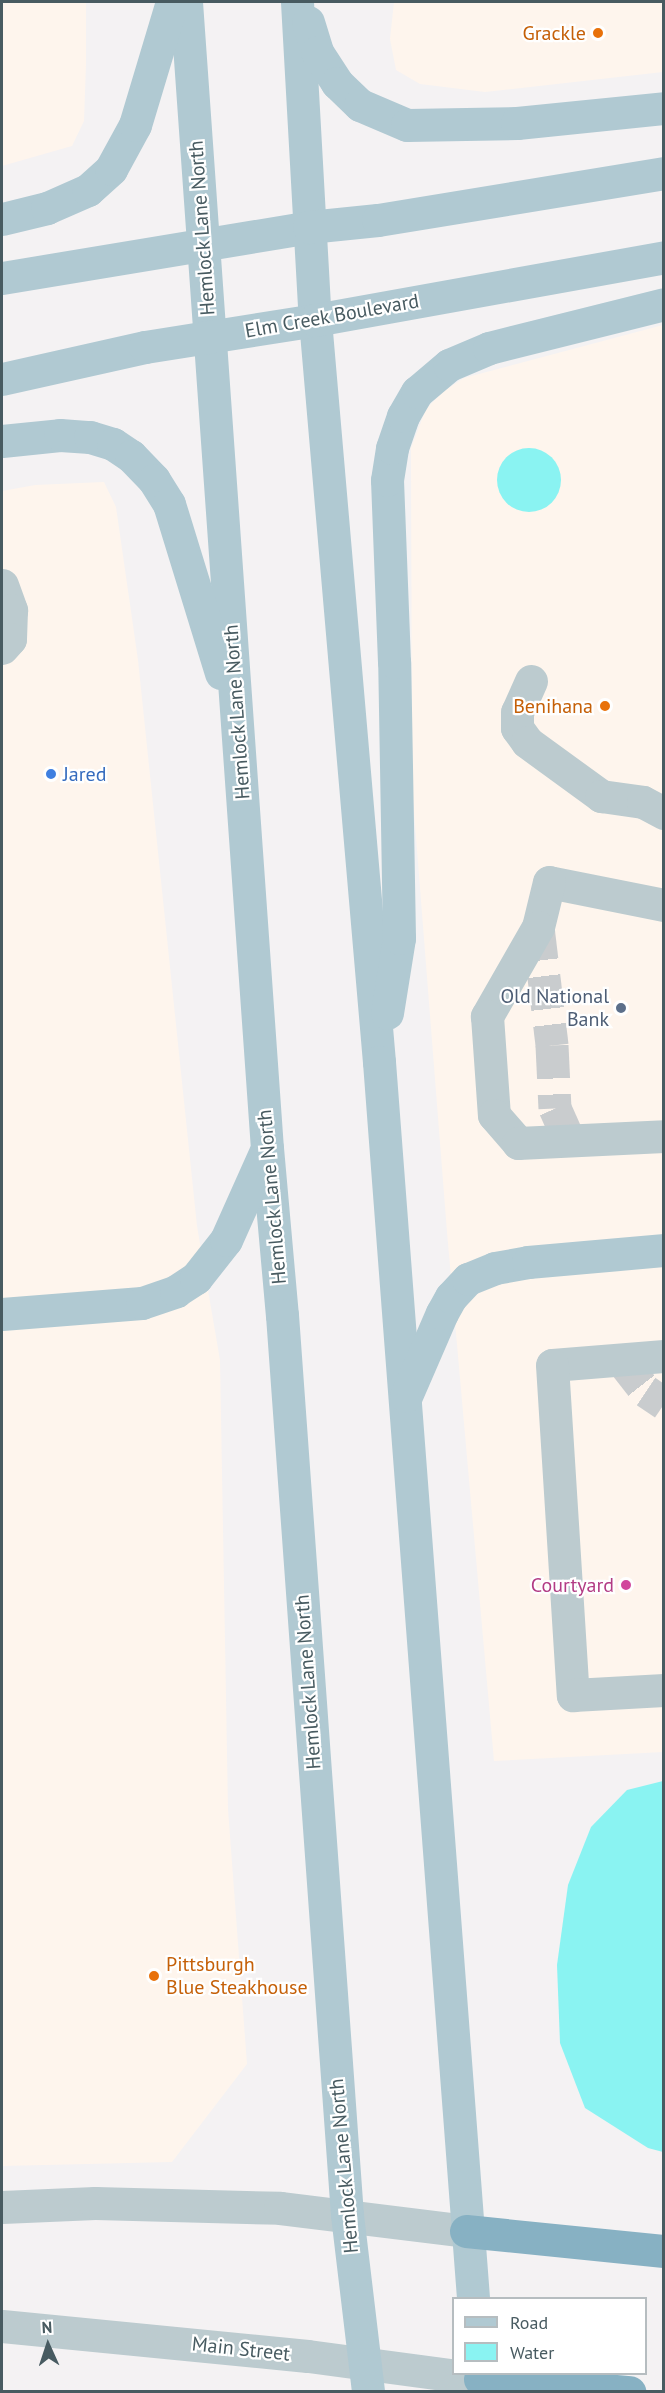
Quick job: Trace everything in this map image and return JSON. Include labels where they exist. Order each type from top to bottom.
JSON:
[{"type":"highway","points":[[466,2231],[663,2251]]},
{"type":"highway","points":[[481,2381],[629,2391]]},
{"type":"main road","points":[[2,219],[47,208],[88,190],[111,169],[135,125],[171,2]]},
{"type":"main road","name":"Hemlock Lane North","points":[[186,2],[267,1148],[282,1315],[347,2215],[367,2378]]},
{"type":"main road","points":[[297,2],[315,320],[379,1062],[466,2231],[473,2297]]},
{"type":"main road","points":[[302,2],[317,52],[337,83],[360,105],[407,125],[517,123],[663,108]]},
{"type":"main road","points":[[2,278],[309,227],[378,220],[663,173]]},
{"type":"main road","name":"Elm Creek Boulevard","points":[[2,379],[145,347],[315,320],[663,257]]},
{"type":"main road","points":[[379,1062],[399,938],[394,662],[387,480],[392,448],[403,416],[417,392],[449,365],[489,348],[663,304]]},
{"type":"main road","points":[[2,441],[60,435],[90,437],[113,444],[130,456],[154,480],[169,504],[238,730]]},
{"type":"main road","points":[[2,1314],[142,1303],[176,1291],[196,1278],[226,1240],[267,1148]]},
{"type":"main road","points":[[405,1398],[442,1313],[451,1297],[468,1279],[495,1268],[528,1262],[663,1251]]},
{"type":"street","points":[[2,585],[11,609],[10,639],[2,648]]},
{"type":"street","points":[[531,681],[518,712],[518,728],[527,741],[602,796],[643,802],[663,813]]},
{"type":"street","points":[[663,905],[549,882],[538,927],[487,1016],[495,1116],[518,1143],[663,1136]]},
{"type":"street","points":[[663,1356],[552,1365],[573,1695],[663,1690]]},
{"type":"street","points":[[2,2207],[106,2203],[280,2208],[466,2231]]},
{"type":"street","name":"Main Street","points":[[2,2326],[299,2355],[367,2378],[481,2381]]},
{"type":"shaded area","points":[[2,2],[86,2],[86,64],[84,121],[72,146],[2,166]]},
{"type":"shaded area","points":[[394,2],[663,2],[663,72],[485,92],[420,84],[396,70],[390,39]]},
{"type":"shaded area","points":[[663,325],[663,1752],[494,1761],[447,1232],[412,786],[411,448],[426,409],[444,391],[464,378]]},
{"type":"shaded area","points":[[104,482],[116,507],[138,660],[197,1226],[220,1360],[228,1809],[247,2064],[172,2162],[2,2166],[2,491],[35,485]]},
{"type":"water","points":[[523,448],[535,448],[552,457],[559,468],[561,480],[559,492],[552,503],[535,512],[523,512],[511,507],[502,498],[497,486],[497,474],[502,462],[511,453]]},
{"type":"water","points":[[664,1781],[663,2152],[648,2148],[585,2108],[560,2043],[557,1965],[568,1885],[591,1827],[627,1790]]},
{"type":"tunnel","points":[[538,927],[552,1045],[555,1108],[569,1140]]},
{"type":"tunnel","points":[[621,1359],[646,1391],[664,1403]]},
{"type":"place","name":"Grackle","points":[[598,33]]},
{"type":"place","name":"Benihana","points":[[605,706]]},
{"type":"place","name":"Jared","points":[[51,774]]},
{"type":"place","name":"Old National Bank","points":[[621,1008]]},
{"type":"place","name":"Courtyard","points":[[626,1585]]},
{"type":"place","name":"Pittsburgh Blue Steakhouse","points":[[154,1976]]}]
